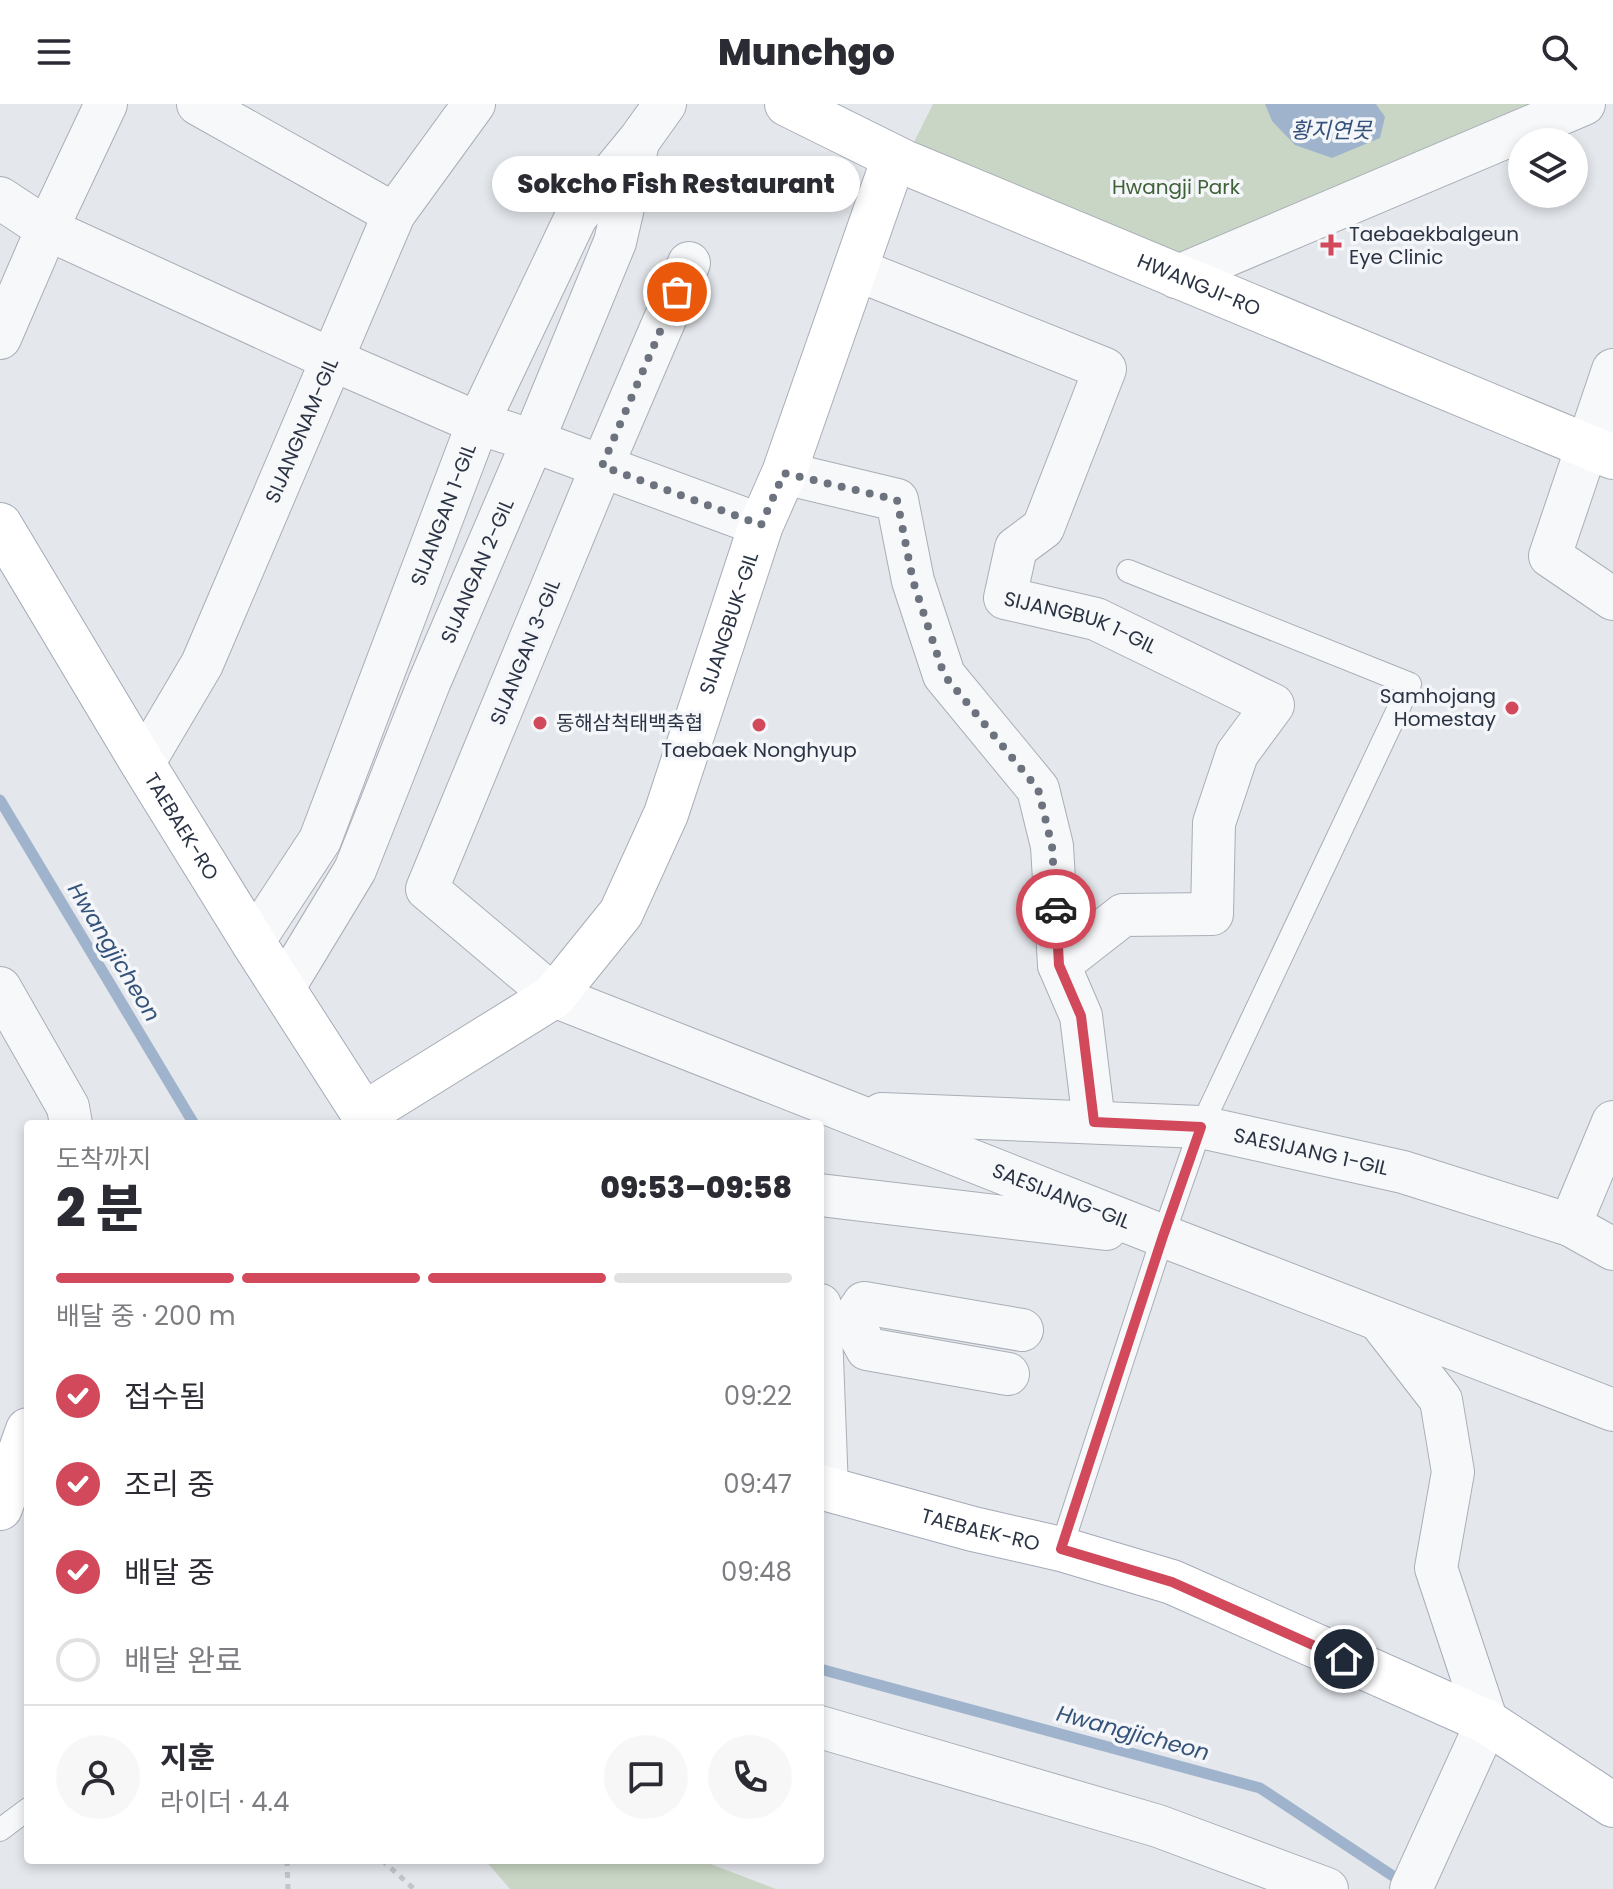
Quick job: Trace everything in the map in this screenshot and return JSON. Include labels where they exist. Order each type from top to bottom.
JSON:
[{"type":"street","points":[[0,338],[106,104]]},
{"type":"street","points":[[198,104],[394,214]]},
{"type":"street","points":[[428,167],[435,104]]},
{"type":"street","name":"SIJANGNAM-GIL","points":[[143,764],[202,664],[394,214],[474,104]]},
{"type":"street","name":"SIJANGAN 1-GIL","points":[[253,942],[320,840],[478,423],[576,217],[665,104]]},
{"type":"street","name":"HWANGJI-RO","points":[[787,104],[894,158],[1600,452]]},
{"type":"street","points":[[1176,277],[1584,104]]},
{"type":"street","name":"SIJANGAN 2-GIL","points":[[283,989],[355,870],[429,683],[615,242],[640,139]]},
{"type":"street","name":"SIJANGBUK-GIL","points":[[363,1120],[554,996],[621,913],[666,814],[761,525],[784,473],[894,158]]},
{"type":"street","points":[[0,198],[47,229],[478,423],[761,525]]},
{"type":"street","name":"SIJANGAN 3-GIL","points":[[554,996],[427,889],[689,263]]},
{"type":"street","name":"SIJANGBUK 1-GIL","points":[[855,269],[1105,369],[1043,528],[1016,548],[1005,598],[1096,619],[1273,705],[1237,754],[1214,823],[1212,914],[1123,915],[1059,965]]},
{"type":"street","points":[[1613,370],[1600,452],[1550,556],[1613,599]]},
{"type":"street","points":[[784,473],[897,500],[913,581],[944,675],[1038,789],[1052,846],[1059,965],[1081,1016],[1094,1122]]},
{"type":"street","name":"TAEBAEK-RO","points":[[0,525],[360,1120]]},
{"type":"street","points":[[0,988],[68,1107],[70,1120]]},
{"type":"street","name":"SAESIJANG-GIL","points":[[554,996],[1613,1410]]},
{"type":"street","name":"SAESIJANG 1-GIL","points":[[850,1112],[1201,1127],[1403,1172],[1570,1225],[1613,1249]]},
{"type":"street","points":[[1570,1225],[1613,1122]]},
{"type":"street","points":[[824,1195],[1163,1236]]},
{"type":"street","points":[[831,1317],[864,1303],[1022,1330]]},
{"type":"street","points":[[831,1317],[867,1349],[1008,1374]]},
{"type":"street","points":[[824,1467],[831,1317]]},
{"type":"street","points":[[1379,1320],[1441,1400],[1453,1472],[1436,1568],[1479,1741],[1411,1889]]},
{"type":"street","points":[[0,1508],[24,1441]]},
{"type":"street","name":"TAEBAEK-RO","points":[[824,1488],[973,1529],[1061,1549],[1172,1582],[1479,1741],[1613,1805]]},
{"type":"street","points":[[824,1728],[1158,1826],[1327,1889]]},
{"type":"lane","points":[[1061,1549],[1201,1127],[1410,684],[1128,571]]},
{"type":"lane","points":[[0,1830],[24,1812]]},
{"type":"path","points":[[287,1864],[288,1889]]},
{"type":"path","points":[[386,1864],[414,1889]]},
{"type":"green space","name":"Hwangji Park","points":[[933,104],[1563,104],[1176,277],[904,162]]},
{"type":"green space","points":[[488,1864],[710,1864],[776,1889],[510,1889]]},
{"type":"water","name":"황지연못","points":[[1265,104],[1376,104],[1385,117],[1380,138],[1332,158],[1295,145],[1272,121]]},
{"type":"waterway","name":"Hwangjicheon","points":[[0,800],[192,1120]]},
{"type":"waterway","name":"Hwangjicheon","points":[[824,1670],[1260,1788],[1405,1884]]},
{"type":"way so far","points":[[677,292],[602,466],[761,525],[784,473],[897,500],[913,581],[944,675],[1038,789],[1052,846],[1056,909]]},
{"type":"place","name":"Taebaekbalgeun Eye Clinic","points":[[1331,245]]},
{"type":"place","name":"Sokcho Fish Restaurant","points":[[677,292]]},
{"type":"place","name":"Samhojang Homestay","points":[[1512,708]]},
{"type":"place","name":"동해삼척태백축협","points":[[540,723]]},
{"type":"place","name":"Taebaek Nonghyup","points":[[759,725]]},
{"type":"route","points":[[1056,909],[1059,965],[1081,1016],[1094,1122],[1201,1127],[1061,1549],[1172,1582],[1344,1659]]}]
